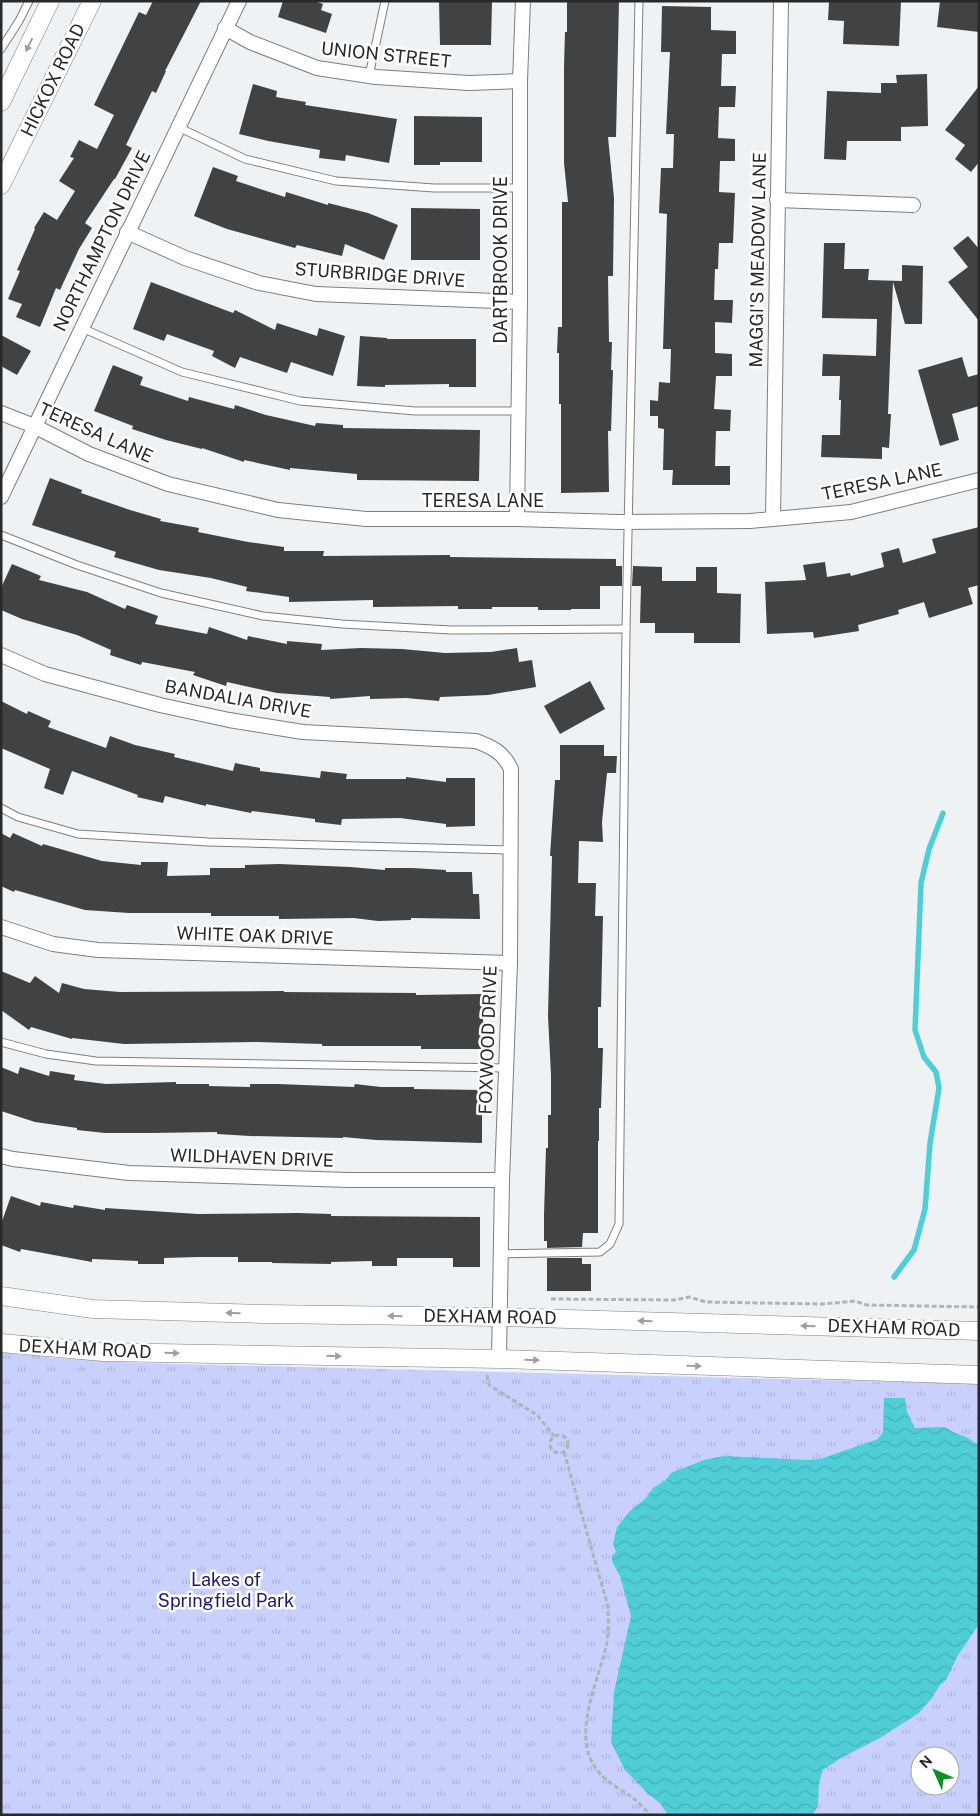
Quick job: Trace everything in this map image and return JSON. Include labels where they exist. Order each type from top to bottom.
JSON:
[{"type":"street","name":"HICKOX ROAD","points":[[1,102],[50,1]]},
{"type":"street","name":"HICKOX ROAD","points":[[1,185],[6,164],[92,1]]},
{"type":"street","name":"NORTHAMPTON DRIVE","points":[[1,497],[239,1]]},
{"type":"street","name":"DARTBROOK DRIVE","points":[[517,519],[520,302],[520,81],[523,1]]},
{"type":"street","name":"MAGGI'S MEADOW LANE","points":[[773,519],[781,1]]},
{"type":"street","name":"UNION STREET","points":[[225,28],[250,42],[317,68],[369,76],[469,83],[520,81]]},
{"type":"street","points":[[777,200],[913,205]]},
{"type":"street","name":"STURBRIDGE DRIVE","points":[[127,232],[185,258],[259,283],[316,294],[520,302]]},
{"type":"street","name":"TERESA LANE","points":[[1,413],[34,426],[89,454],[168,484],[278,510],[366,520],[750,521],[851,512],[979,480]]},
{"type":"street","name":"BANDALIA DRIVE","points":[[1,655],[45,674],[160,705],[229,720],[303,732],[476,741]]},
{"type":"street","name":"FOXWOOD DRIVE","points":[[476,741],[496,749],[506,759],[511,769],[510,963],[502,1180],[500,1317],[493,1359]]},
{"type":"street","name":"WHITE OAK DRIVE","points":[[1,928],[53,944],[98,950],[510,963]]},
{"type":"street","name":"WILDHAVEN DRIVE","points":[[1,1156],[129,1173],[349,1180],[502,1180]]},
{"type":"street","name":"DEXHAM ROAD","points":[[1,1296],[93,1309],[263,1314],[500,1317],[979,1331]]},
{"type":"street","name":"DEXHAM ROAD","points":[[1,1343],[103,1352],[493,1359],[979,1375]]},
{"type":"lane","points":[[1,49],[29,1]]},
{"type":"lane","points":[[369,76],[385,1]]},
{"type":"lane","points":[[501,1254],[600,1252],[610,1244],[619,1224],[626,629],[640,1]]},
{"type":"lane","points":[[178,127],[244,159],[336,181],[434,188],[520,188]]},
{"type":"lane","points":[[82,328],[182,372],[300,401],[415,411],[518,411]]},
{"type":"lane","points":[[1,535],[76,565],[161,593],[263,616],[342,624],[451,630],[626,629]]},
{"type":"lane","points":[[1,808],[18,817],[78,834],[208,842],[510,850]]},
{"type":"lane","points":[[1,1042],[46,1054],[96,1061],[506,1068]]},
{"type":"path","points":[[544,1299],[675,1300],[689,1296],[706,1302],[823,1304],[854,1301],[867,1305],[979,1308]]},
{"type":"path","points":[[493,1359],[487,1377],[490,1385],[537,1415],[554,1436]]},
{"type":"path","points":[[554,1436],[550,1442],[552,1450],[558,1453],[564,1452]]},
{"type":"path","points":[[554,1436],[562,1436],[567,1439],[568,1445],[564,1452],[607,1603],[609,1626],[607,1643],[586,1728],[587,1750],[600,1775],[635,1799],[650,1815]]},
{"type":"green space","name":"Lakes of Springfield Park","points":[[1,1351],[55,1358],[140,1363],[979,1384],[979,1815],[1,1815]]},
{"type":"water","points":[[884,1398],[905,1398],[907,1412],[915,1428],[945,1427],[979,1445],[979,1624],[957,1657],[946,1680],[919,1713],[880,1738],[841,1758],[823,1770],[819,1782],[818,1806],[812,1815],[667,1814],[661,1804],[646,1792],[625,1770],[611,1742],[614,1692],[631,1616],[620,1576],[612,1561],[612,1556],[616,1552],[613,1544],[617,1527],[630,1511],[646,1498],[653,1488],[666,1480],[671,1473],[704,1460],[724,1456],[820,1459],[878,1439],[883,1432]]},
{"type":"building","points":[[153,1],[201,1],[165,71],[156,93],[152,91],[126,145],[132,148],[115,179],[85,223],[92,228],[79,249],[60,290],[56,288],[40,327],[16,317],[22,304],[8,299],[20,271],[17,270],[34,228],[44,212],[57,220],[75,191],[59,181],[74,158],[70,157],[79,140],[97,149],[114,115],[94,105],[139,12],[146,15]]},
{"type":"building","points":[[283,1],[314,1],[323,4],[321,10],[332,14],[326,33],[278,17]]},
{"type":"building","points":[[439,1],[492,1],[491,45],[440,45]]},
{"type":"building","points":[[567,1],[619,1],[616,137],[608,137],[614,198],[613,276],[608,276],[609,342],[612,342],[611,370],[613,370],[611,431],[608,431],[609,492],[561,493],[561,404],[559,404],[559,353],[557,353],[558,327],[562,327],[562,202],[568,202],[564,163],[564,67]]},
{"type":"building","points":[[829,1],[901,1],[899,46],[843,44],[844,21],[828,20]]},
{"type":"building","points":[[940,1],[979,1],[979,32],[937,27]]},
{"type":"building","points":[[662,6],[711,7],[711,30],[736,31],[736,54],[722,54],[721,86],[736,86],[735,107],[719,107],[718,138],[735,139],[735,161],[720,161],[719,192],[735,193],[733,243],[719,243],[718,269],[715,269],[714,300],[733,300],[732,323],[715,322],[715,353],[732,354],[732,376],[716,376],[714,409],[731,410],[730,431],[716,431],[715,466],[730,466],[730,485],[672,485],[673,470],[663,470],[664,429],[658,428],[658,416],[650,416],[650,400],[658,401],[659,382],[670,383],[671,349],[663,349],[667,214],[659,213],[661,168],[673,168],[674,134],[666,134],[670,52],[661,52]]},
{"type":"building","points":[[927,74],[928,126],[901,127],[901,141],[847,141],[846,160],[824,159],[827,91],[881,93],[881,83],[897,83],[896,75]]},
{"type":"building","points":[[253,84],[277,91],[276,97],[306,102],[305,105],[397,119],[389,163],[346,155],[345,161],[319,158],[320,150],[239,134]]},
{"type":"building","points":[[979,86],[979,162],[971,172],[955,159],[965,145],[945,130]]},
{"type":"building","points":[[414,116],[482,117],[482,162],[440,162],[440,165],[414,165]]},
{"type":"building","points":[[213,167],[238,176],[236,181],[285,197],[286,192],[328,205],[328,203],[368,213],[398,225],[384,260],[345,244],[342,256],[297,245],[295,248],[227,229],[194,216]]},
{"type":"building","points":[[411,208],[480,209],[480,260],[411,260]]},
{"type":"building","points":[[968,236],[979,249],[979,321],[948,282],[968,267],[953,248]]},
{"type":"building","points":[[824,243],[845,243],[844,269],[869,269],[868,280],[902,281],[902,265],[923,266],[922,324],[905,324],[893,282],[888,414],[891,414],[889,448],[882,447],[882,459],[821,457],[822,435],[840,435],[841,400],[839,400],[840,376],[822,376],[823,354],[876,356],[877,319],[822,318]]},
{"type":"building","points":[[151,282],[233,313],[235,310],[275,330],[277,323],[317,336],[319,328],[345,336],[333,376],[291,362],[287,373],[240,357],[235,368],[212,356],[214,351],[167,334],[164,341],[133,329]]},
{"type":"building","points":[[1,335],[31,351],[17,375],[1,366]]},
{"type":"building","points":[[360,336],[387,339],[476,339],[476,387],[449,387],[449,384],[385,385],[385,387],[357,386]]},
{"type":"building","points":[[962,357],[968,377],[979,374],[979,406],[952,414],[959,440],[940,446],[918,370]]},
{"type":"building","points":[[113,365],[143,377],[140,385],[188,401],[189,397],[234,409],[235,405],[266,415],[315,426],[316,423],[343,425],[343,428],[480,430],[479,481],[357,480],[357,474],[290,468],[290,470],[244,460],[244,462],[202,448],[166,440],[132,429],[133,426],[94,411]]},
{"type":"building","points":[[50,478],[82,490],[81,493],[161,519],[160,521],[199,528],[198,532],[284,547],[284,551],[324,551],[323,556],[450,555],[450,557],[616,559],[616,566],[622,566],[622,586],[600,586],[600,609],[538,610],[538,607],[492,607],[492,609],[458,609],[458,606],[373,607],[373,600],[289,602],[289,597],[246,591],[247,587],[211,578],[159,570],[114,557],[116,552],[32,525]]},
{"type":"building","points":[[979,527],[979,585],[968,588],[973,604],[929,618],[924,602],[898,610],[899,614],[858,625],[859,631],[814,638],[813,632],[767,634],[765,582],[806,580],[803,565],[825,562],[827,577],[850,573],[851,576],[884,567],[881,553],[899,548],[903,563],[936,553],[932,539]]},
{"type":"building","points":[[12,564],[41,576],[39,580],[87,592],[125,609],[127,605],[158,616],[155,624],[207,634],[209,627],[247,640],[248,636],[287,644],[287,641],[322,644],[321,650],[361,648],[445,653],[491,652],[517,648],[519,662],[532,660],[536,687],[488,695],[440,697],[439,701],[406,698],[370,699],[370,696],[330,699],[330,697],[277,693],[227,682],[226,686],[193,675],[195,672],[142,662],[141,665],[110,655],[111,650],[77,635],[22,619],[1,610],[1,588]]},
{"type":"building","points":[[633,566],[662,567],[662,581],[696,581],[696,567],[717,567],[717,593],[741,594],[740,643],[694,643],[694,633],[655,633],[655,623],[640,623],[641,586],[632,586]]},
{"type":"building","points":[[590,681],[605,709],[560,734],[544,706]]},
{"type":"building","points":[[1,701],[27,714],[28,711],[51,721],[48,727],[106,748],[110,736],[135,745],[175,754],[174,757],[233,771],[235,763],[260,768],[260,771],[320,778],[321,771],[347,774],[346,779],[406,779],[406,777],[446,782],[446,778],[475,778],[475,826],[446,827],[446,824],[400,818],[342,819],[341,825],[315,822],[315,819],[252,811],[251,813],[206,804],[206,806],[165,796],[163,803],[137,797],[138,795],[72,771],[63,795],[44,788],[50,769],[1,748]]},
{"type":"building","points":[[560,745],[604,745],[604,756],[617,756],[616,773],[607,773],[602,822],[603,842],[579,841],[578,883],[596,883],[595,916],[603,916],[601,1007],[598,1007],[598,1048],[603,1048],[598,1141],[598,1233],[583,1233],[582,1247],[547,1248],[547,1241],[544,1241],[544,1215],[548,1115],[551,1115],[548,1016],[552,856],[550,856],[555,780],[560,780]]},
{"type":"building","points":[[1,833],[10,838],[13,833],[42,846],[43,844],[102,861],[141,865],[141,862],[168,862],[167,876],[210,875],[210,868],[245,868],[245,865],[279,864],[385,870],[385,868],[412,868],[446,870],[446,872],[472,872],[473,894],[479,894],[480,919],[411,918],[411,920],[378,921],[354,918],[279,919],[279,916],[211,916],[211,913],[129,913],[85,910],[15,890],[14,892],[1,886]]},
{"type":"building","points":[[1,971],[30,983],[35,976],[59,993],[62,983],[84,989],[120,992],[284,991],[416,993],[416,995],[483,994],[483,1049],[421,1049],[421,1046],[322,1046],[322,1044],[257,1042],[124,1044],[72,1039],[31,1027],[29,1030],[1,1010]]},
{"type":"building","points":[[1,1067],[18,1074],[20,1067],[49,1076],[50,1071],[75,1075],[74,1080],[106,1084],[176,1082],[176,1084],[209,1084],[209,1086],[250,1087],[250,1084],[278,1084],[354,1087],[355,1084],[381,1087],[414,1087],[414,1089],[482,1090],[482,1143],[376,1140],[343,1137],[250,1136],[217,1134],[217,1132],[105,1133],[77,1130],[77,1128],[35,1122],[1,1111]]},
{"type":"building","points":[[11,1196],[40,1206],[41,1202],[73,1208],[74,1205],[105,1210],[105,1208],[198,1214],[298,1213],[331,1214],[331,1216],[480,1217],[480,1267],[453,1267],[453,1258],[397,1258],[397,1266],[372,1266],[372,1261],[331,1262],[331,1264],[238,1262],[238,1257],[164,1258],[164,1264],[138,1264],[138,1261],[92,1259],[92,1262],[21,1249],[20,1252],[1,1245],[1,1224]]},
{"type":"building","points":[[547,1258],[582,1258],[582,1264],[591,1264],[591,1291],[547,1291]]},
{"type":"waterway","points":[[894,1277],[914,1250],[925,1209],[930,1143],[939,1088],[936,1072],[924,1057],[915,1030],[921,883],[929,849],[943,813]]}]
